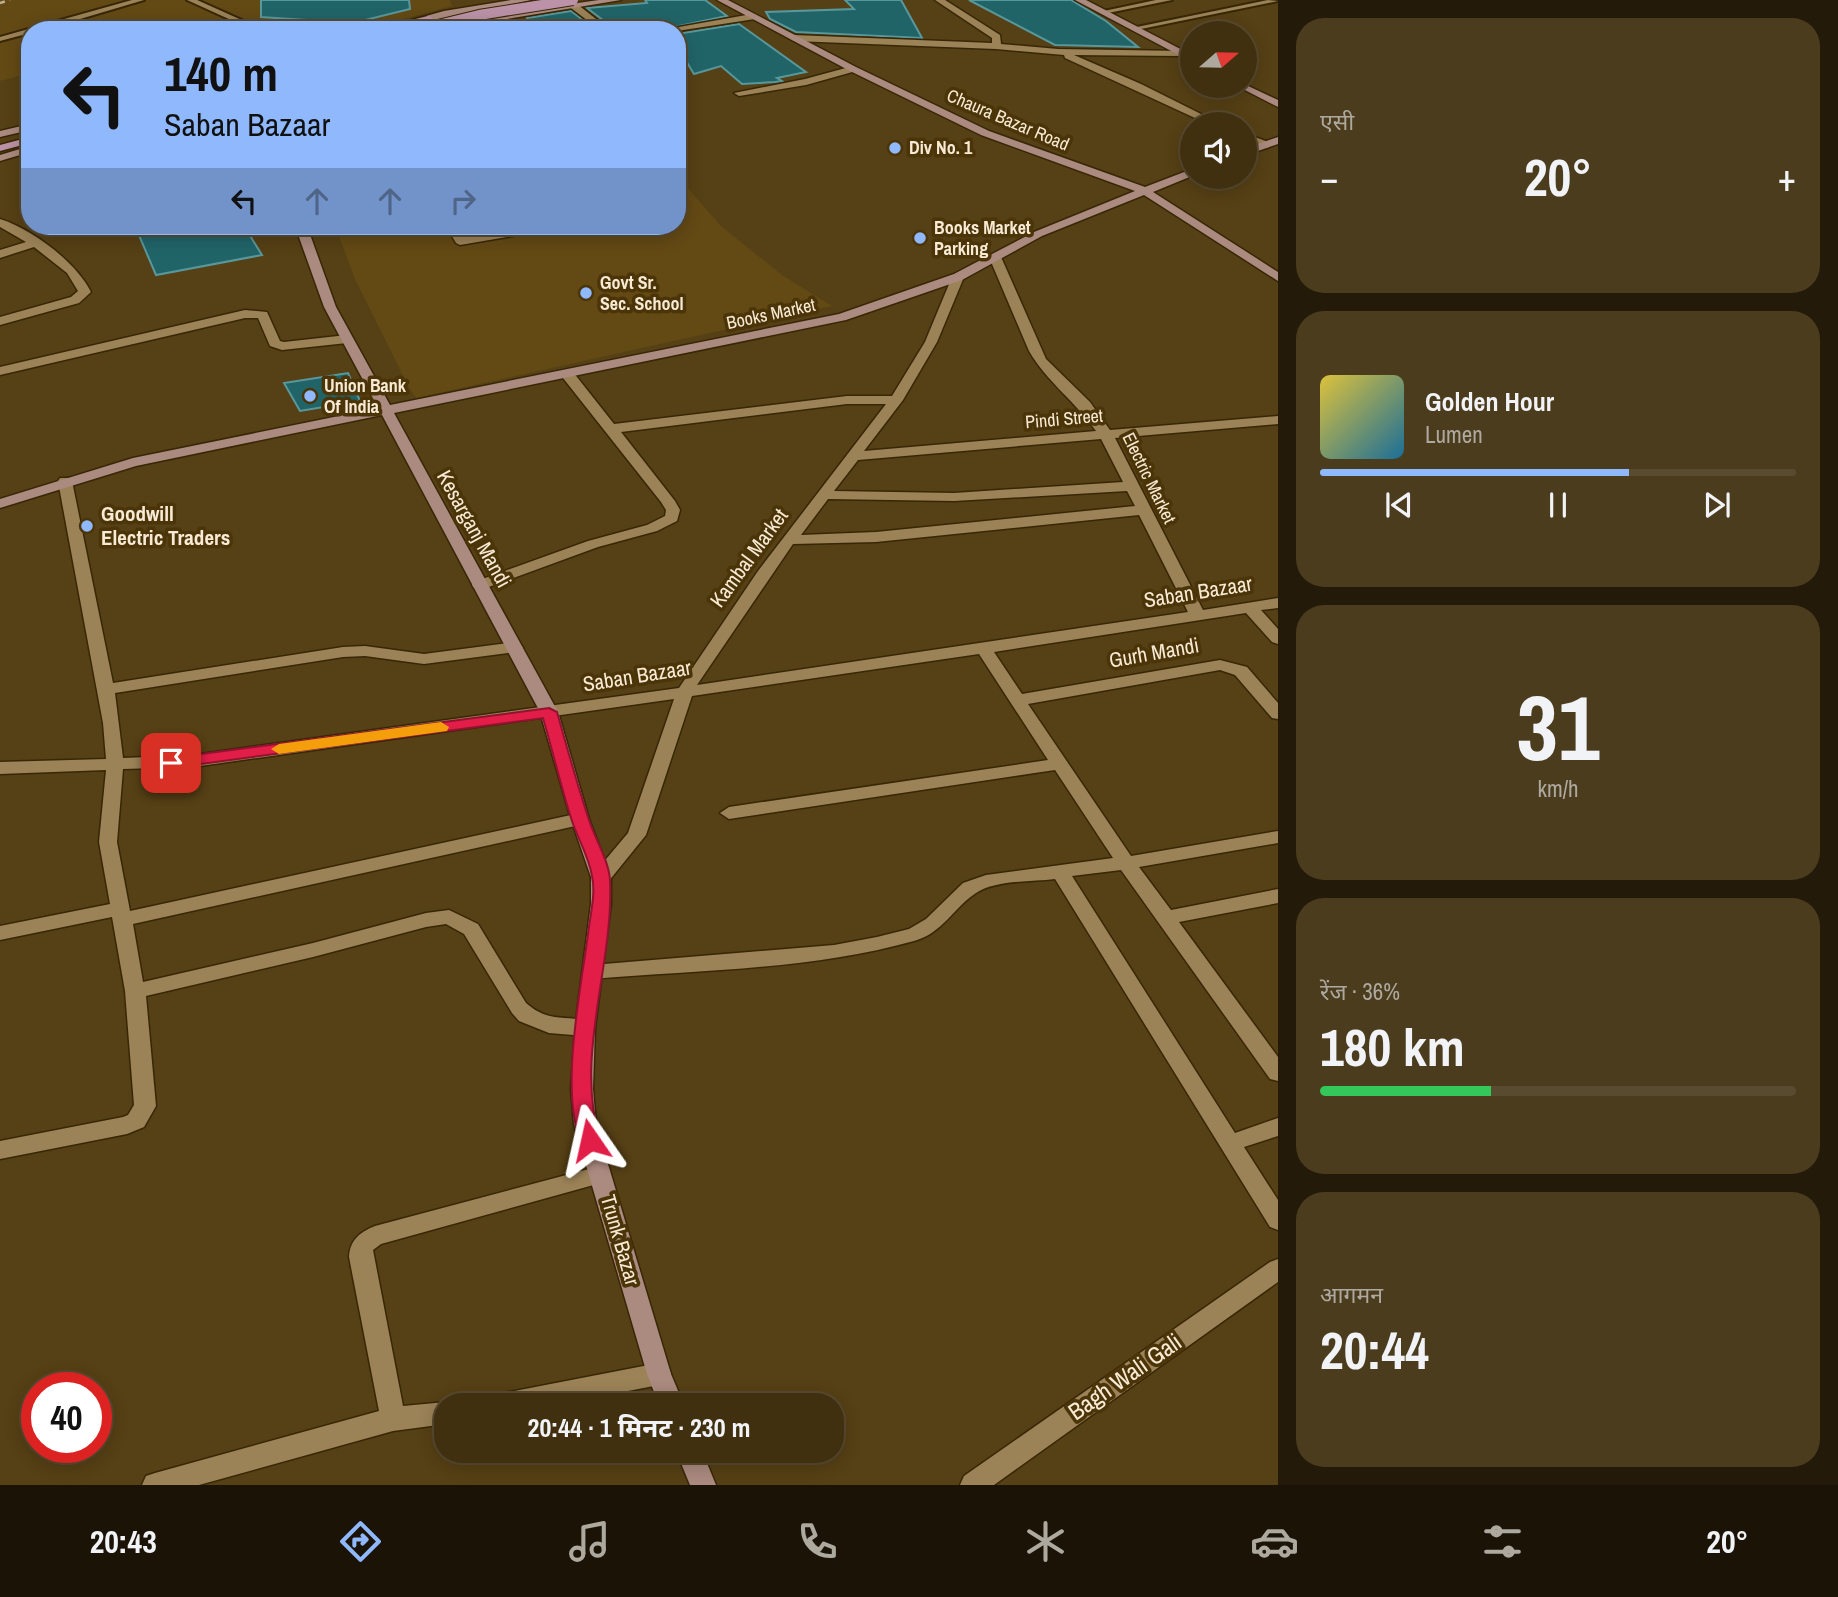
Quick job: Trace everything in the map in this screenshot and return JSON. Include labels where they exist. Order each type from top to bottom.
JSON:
[{"type":"main road","points":[[428,21],[543,0]]},
{"type":"main road","points":[[454,21],[479,15],[574,3]]},
{"type":"main road","points":[[0,140],[21,132]]},
{"type":"main road","points":[[0,148],[21,142]]},
{"type":"street","points":[[411,21],[466,5],[527,0]]},
{"type":"street","points":[[482,21],[574,3],[617,0]]},
{"type":"street","name":"Chaura Bazar Road","points":[[721,0],[853,69],[1022,148],[1143,190],[1278,277]]},
{"type":"street","points":[[939,0],[997,37],[996,46]]},
{"type":"street","points":[[1079,0],[1180,53]]},
{"type":"street","points":[[574,3],[595,21]]},
{"type":"street","points":[[466,5],[476,21]]},
{"type":"street","points":[[686,27],[752,17]]},
{"type":"street","points":[[794,38],[996,46],[1058,52],[1180,53]]},
{"type":"street","points":[[1058,52],[1191,112]]},
{"type":"street","points":[[739,93],[806,82],[853,69]]},
{"type":"street","points":[[1257,94],[1278,104]]},
{"type":"street","points":[[0,134],[21,130]]},
{"type":"street","points":[[0,158],[21,152]]},
{"type":"street","name":"Books Market","points":[[0,504],[65,481],[133,462],[842,317],[958,277],[1038,234],[1180,176]]},
{"type":"street","points":[[0,222],[21,235]]},
{"type":"street","points":[[0,321],[75,300],[85,292],[81,282],[22,235]]},
{"type":"street","name":"Kesarganj Mandi","points":[[304,235],[330,307],[527,667]]},
{"type":"street","points":[[456,235],[460,242],[501,235]]},
{"type":"street","points":[[0,254],[35,243]]},
{"type":"street","name":"Electric Market","points":[[995,257],[1041,361],[1085,405],[1106,435],[1198,615]]},
{"type":"street","name":"Kambal Market","points":[[601,877],[637,835],[685,691],[790,540],[896,400],[931,342],[958,277]]},
{"type":"street","points":[[0,371],[253,313],[263,315],[275,343],[282,346],[347,339]]},
{"type":"street","points":[[480,585],[593,544],[652,528],[672,517],[673,510],[668,501],[568,375]]},
{"type":"street","points":[[611,429],[847,400],[896,400]]},
{"type":"street","name":"Pindi Street","points":[[853,456],[1278,420]]},
{"type":"street","points":[[0,1150],[127,1125],[142,1115],[145,1107],[135,991],[120,915],[108,825],[115,765],[113,723],[65,481]]},
{"type":"street","points":[[823,495],[967,496],[1132,486]]},
{"type":"street","points":[[790,540],[876,537],[1143,510]]},
{"type":"street","name":"Saban Bazaar","points":[[0,768],[193,761],[858,668],[1278,603]]},
{"type":"street","points":[[1249,607],[1278,639]]},
{"type":"street","points":[[106,690],[344,652],[365,651],[424,659],[515,647]]},
{"type":"street","points":[[982,648],[1126,863],[1278,1073]]},
{"type":"street","name":"Gurh Mandi","points":[[1019,701],[1220,665],[1241,671],[1278,714]]},
{"type":"street","name":"Trunk Bazar","points":[[527,667],[549,712],[580,819],[601,877],[601,904],[585,1028],[582,1089],[585,1124],[666,1393]]},
{"type":"street","points":[[729,813],[1058,764]]},
{"type":"street","points":[[0,933],[120,915],[580,819]]},
{"type":"street","points":[[592,972],[834,952],[877,944],[915,934],[933,924],[970,888],[982,883],[1126,863],[1278,837]]},
{"type":"street","points":[[1060,872],[1278,1220]]},
{"type":"street","points":[[1166,918],[1278,897]]},
{"type":"street","points":[[135,991],[313,950],[426,920],[449,917],[471,929],[519,1008],[528,1017],[542,1025],[585,1028]]},
{"type":"street","points":[[1230,1143],[1278,1127]]},
{"type":"street","points":[[393,1419],[361,1257],[360,1248],[365,1242],[375,1236],[600,1175]]},
{"type":"street","name":"Bagh Wali Gali","points":[[973,1485],[1278,1269]]},
{"type":"street","points":[[561,1393],[659,1374]]},
{"type":"street","points":[[155,1485],[393,1419],[434,1414]]},
{"type":"street","points":[[694,1463],[703,1485]]},
{"type":"lane","points":[[64,21],[140,0]]},
{"type":"lane","points":[[191,0],[239,21]]},
{"type":"lane","points":[[1103,12],[1168,0]]},
{"type":"lane","points":[[1263,0],[1276,2]]},
{"type":"lane","points":[[1136,28],[1276,2]]},
{"type":"lane","points":[[0,39],[21,33]]},
{"type":"shaded area","points":[[0,0],[450,0],[452,6],[396,21],[21,21],[21,75],[0,81]]},
{"type":"shaded area","name":"Govt Sr. Sec. School","points":[[686,186],[722,227],[782,275],[832,306],[416,398],[355,279],[338,235],[686,235]]},
{"type":"building","points":[[261,0],[409,0],[410,9],[361,21],[261,17]]},
{"type":"building","points":[[645,0],[705,0],[727,16],[686,25],[686,21],[604,21],[587,8],[647,3]]},
{"type":"building","points":[[845,0],[901,0],[922,38],[796,32],[770,19],[766,12],[854,9]]},
{"type":"building","points":[[969,0],[1071,0],[1106,21],[1138,47],[1055,45]]},
{"type":"building","points":[[571,11],[584,21],[528,21],[527,18]]},
{"type":"building","points":[[739,24],[806,72],[777,78],[782,81],[742,84],[721,66],[694,74],[686,61],[686,33]]},
{"type":"building","points":[[139,235],[250,235],[262,255],[156,275]]},
{"type":"building","points":[[348,373],[360,401],[300,411],[284,383]]},
{"type":"railway","points":[[0,3],[10,0]]},
{"type":"slow traffic","points":[[279,749],[441,727]]},
{"type":"place","name":"Div No. 1","points":[[895,148]]},
{"type":"place","name":"Books Market Parking","points":[[920,238]]},
{"type":"place","name":"Govt Sr. Sec. School","points":[[586,293]]},
{"type":"place","name":"Union Bank Of India","points":[[310,396]]},
{"type":"place","name":"Goodwill Electric Traders","points":[[87,526]]},
{"type":"route","points":[[171,763],[549,712],[580,819],[601,877],[601,904],[585,1028],[582,1089],[585,1124],[590,1140]]}]
